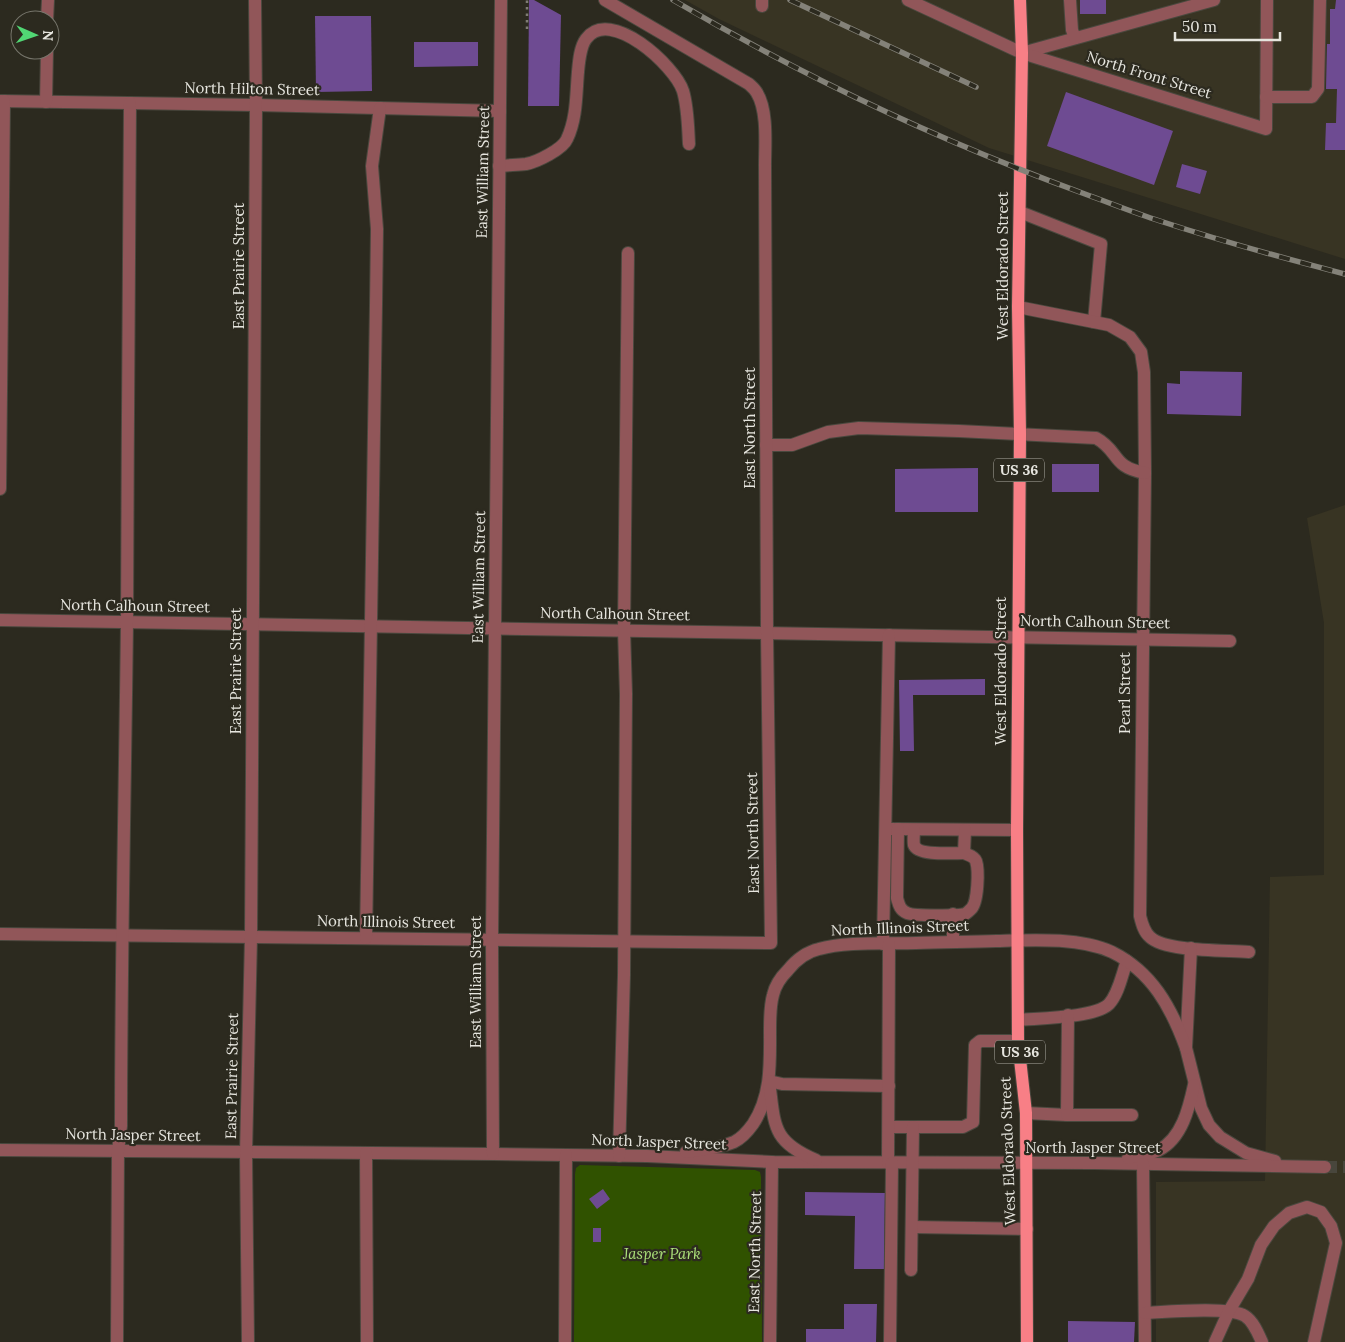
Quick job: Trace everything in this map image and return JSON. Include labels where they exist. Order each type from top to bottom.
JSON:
[{"type":"main road","name":"West Eldorado Street","points":[[1020,0],[1022,53],[1018,307],[1020,434],[1017,830],[1018,1041],[1026,1113],[1027,1342]]},
{"type":"street","name":"East Prairie Street","points":[[248,1342],[246,1152],[251,937],[255,0]]},
{"type":"street","name":"East William Street","points":[[493,1154],[492,940],[501,0]]},
{"type":"street","name":"East North Street","points":[[605,0],[749,84],[757,93],[764,122],[771,943]]},
{"type":"street","name":"North Front Street","points":[[908,0],[1022,53],[1266,129],[1266,97]]},
{"type":"street","points":[[1070,0],[1072,30],[1075,38]]},
{"type":"street","points":[[1022,53],[1214,0]]},
{"type":"street","points":[[1267,0],[1266,97],[1312,97],[1318,89],[1320,0]]},
{"type":"street","points":[[499,166],[528,164],[554,151],[567,141],[576,104],[582,48],[586,38],[597,31],[615,30],[632,38],[658,56],[672,71],[683,90],[689,144]]},
{"type":"street","points":[[46,102],[47,60]]},
{"type":"street","name":"North Hilton Street","points":[[2,101],[500,111]]},
{"type":"street","points":[[0,489],[2,101]]},
{"type":"street","points":[[117,1342],[118,1151],[121,1126],[121,935],[127,622],[127,287],[130,103]]},
{"type":"street","points":[[366,938],[377,229],[372,166],[380,108]]},
{"type":"street","points":[[1020,212],[1101,244],[1094,322]]},
{"type":"street","points":[[619,1156],[624,941],[626,694],[624,630],[628,253]]},
{"type":"street","name":"Pearl Street","points":[[1018,307],[1108,325],[1130,336],[1141,352],[1144,372],[1144,473],[1140,916],[1142,924],[1150,937],[1157,943],[1169,947],[1191,948]]},
{"type":"street","points":[[766,445],[792,445],[828,432],[860,428],[1096,438],[1106,444],[1121,465],[1144,473]]},
{"type":"street","name":"North Calhoun Street","points":[[0,620],[1230,641]]},
{"type":"street","points":[[889,635],[892,829],[897,898],[900,909],[915,915],[964,914],[972,909],[977,896],[976,861],[972,856],[964,854],[923,852],[917,849],[914,844],[914,830]]},
{"type":"street","points":[[892,829],[1017,830]]},
{"type":"street","points":[[890,1342],[890,1163],[886,944],[892,829]]},
{"type":"street","points":[[964,854],[965,830]]},
{"type":"street","points":[[953,914],[953,942]]},
{"type":"street","name":"North Illinois Street","points":[[0,934],[771,943]]},
{"type":"street","name":"North Illinois Street","points":[[646,1156],[704,1150],[736,1141],[747,1132],[757,1117],[769,1081],[770,1009],[773,995],[778,983],[798,959],[820,948],[886,944],[1019,941],[1058,941],[1084,944],[1110,952],[1127,961],[1155,986],[1176,1021],[1186,1048]]},
{"type":"street","points":[[1186,1048],[1191,948],[1250,952]]},
{"type":"street","points":[[1018,1020],[1068,1016],[1093,1012],[1103,1008],[1109,1003],[1116,990],[1127,961]]},
{"type":"street","points":[[1067,1115],[1068,1016]]},
{"type":"street","points":[[889,1127],[963,1127],[972,1122],[975,1045],[980,1041],[1018,1041]]},
{"type":"street","name":"North Jasper Street","points":[[0,1150],[493,1154],[646,1156],[772,1162],[1094,1163],[1320,1167],[1259,1157],[1234,1146],[1220,1137],[1209,1125],[1201,1108],[1186,1048]]},
{"type":"street","points":[[821,1162],[790,1147],[781,1138],[776,1125],[769,1081],[782,1084],[889,1086]]},
{"type":"street","points":[[1094,1163],[1124,1160],[1160,1149],[1172,1140],[1182,1124],[1189,1107],[1194,1082]]},
{"type":"street","points":[[1026,1113],[1132,1115]]},
{"type":"street","points":[[911,1270],[912,1127]]},
{"type":"street","points":[[366,1153],[367,1342]]},
{"type":"street","points":[[565,1342],[566,1155]]},
{"type":"street","name":"East North Street","points":[[770,1342],[772,1162]]},
{"type":"street","points":[[1142,1164],[1145,1342]]},
{"type":"street","points":[[1215,1342],[1229,1311],[1248,1279],[1261,1245],[1274,1226],[1289,1213],[1307,1207],[1321,1212],[1331,1226],[1336,1243],[1314,1342]]},
{"type":"street","points":[[912,1227],[1027,1229]]},
{"type":"street","points":[[1144,1313],[1229,1311],[1246,1316],[1257,1331],[1262,1342]]},
{"type":"path","points":[[527,0],[527,29]]},
{"type":"shaded area","points":[[685,0],[1345,0],[1345,259],[989,148],[719,19]]},
{"type":"shaded area","points":[[1345,505],[1345,1342],[1156,1342],[1156,1182],[1265,1181],[1270,877],[1324,875],[1324,623],[1307,518]]},
{"type":"green space","name":"Jasper Park","points":[[580,1165],[755,1170],[760,1172],[762,1342],[574,1342],[575,1174],[576,1168]]},
{"type":"building","points":[[529,0],[534,0],[561,15],[559,106],[528,106]]},
{"type":"building","points":[[1080,0],[1106,0],[1106,14],[1080,14]]},
{"type":"building","points":[[1336,0],[1345,0],[1345,150],[1325,150],[1326,123],[1336,123],[1337,89],[1326,89],[1327,44],[1330,44],[1330,9],[1335,9]]},
{"type":"building","points":[[315,16],[371,16],[372,91],[316,92]]},
{"type":"building","points":[[414,42],[478,42],[478,66],[414,67]]},
{"type":"building","points":[[1066,92],[1173,131],[1154,185],[1047,146]]},
{"type":"building","points":[[1182,164],[1207,171],[1200,194],[1176,187]]},
{"type":"building","points":[[1180,371],[1242,372],[1241,416],[1167,414],[1167,383],[1180,384]]},
{"type":"building","points":[[1052,464],[1099,464],[1099,492],[1052,492]]},
{"type":"building","points":[[978,468],[978,512],[895,512],[895,469]]},
{"type":"building","points":[[985,679],[985,695],[913,695],[914,751],[900,751],[899,680]]},
{"type":"building","points":[[603,1189],[610,1199],[597,1209],[589,1199]]},
{"type":"building","points":[[805,1192],[885,1193],[884,1269],[854,1269],[855,1216],[805,1215]]},
{"type":"building","points":[[593,1228],[601,1228],[601,1242],[593,1242]]},
{"type":"building","points":[[844,1304],[877,1304],[876,1342],[806,1342],[806,1329],[844,1329]]},
{"type":"building","points":[[1068,1321],[1135,1322],[1134,1342],[1068,1342]]},
{"type":"tunnel","points":[[1325,1167],[1345,1167]]},
{"type":"railway","points":[[673,0],[823,82],[979,153],[1151,218],[1345,274]]},
{"type":"railway","points":[[790,0],[976,87]]}]
